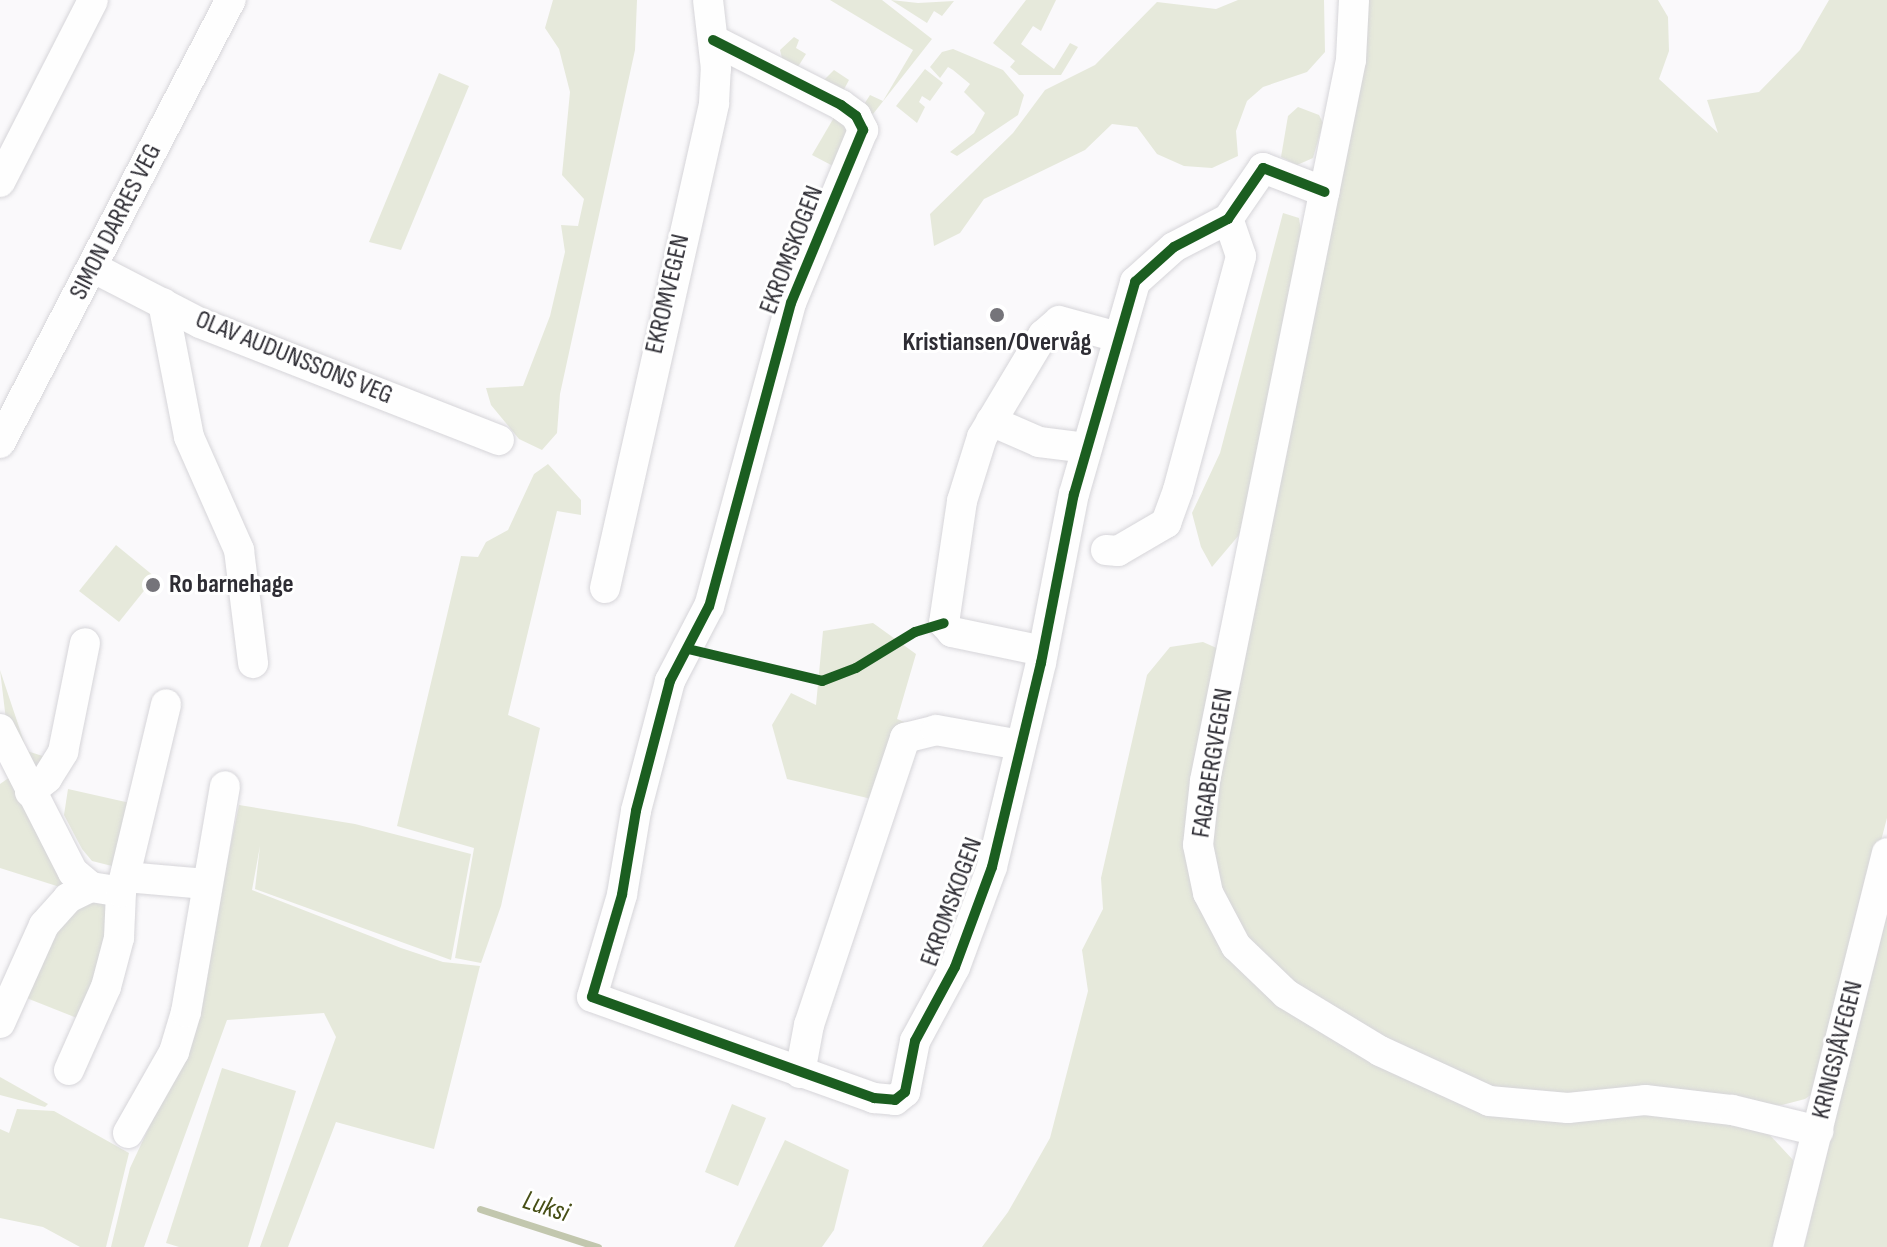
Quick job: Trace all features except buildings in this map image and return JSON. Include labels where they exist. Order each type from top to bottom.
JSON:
[{"type":"street","points":[[0,182],[93,0]]},
{"type":"street","name":"SIMON DARRES VEG","points":[[0,443],[231,0]]},
{"type":"street","name":"EKROMVEGEN","points":[[605,588],[714,103],[713,40],[708,0]]},
{"type":"street","name":"FAGABERGVEGEN","points":[[1354,0],[1351,60],[1201,809],[1202,868],[1225,927],[1252,965],[1331,1024],[1433,1079],[1489,1101],[1568,1108],[1645,1100],[1732,1110],[1818,1131]]},
{"type":"street","name":"EKROMSKOGEN","points":[[713,40],[841,105],[856,116],[863,130],[791,303],[709,606],[670,681],[636,811],[622,895],[592,997],[874,1098],[895,1100],[905,1092],[915,1041],[955,967],[992,867],[1043,651],[1086,448],[1135,282],[1148,266],[1228,219],[1263,168],[1325,192]]},
{"type":"street","points":[[1106,550],[1118,551],[1166,523],[1178,490],[1241,256],[1228,219]]},
{"type":"street","name":"OLAV AUDUNSSONS VEG","points":[[92,267],[299,365],[499,440]]},
{"type":"street","points":[[163,303],[189,437],[239,550],[253,663]]},
{"type":"street","points":[[1043,651],[952,632],[944,623],[962,501],[991,421],[1019,369],[1059,321],[1118,337]]},
{"type":"street","points":[[991,421],[1039,442],[1086,448]]},
{"type":"street","points":[[30,792],[47,778],[63,752],[85,643]]},
{"type":"street","points":[[69,1070],[106,987],[119,938],[124,884],[166,704]]},
{"type":"street","points":[[800,1073],[809,1025],[905,738],[936,730],[1020,745]]},
{"type":"street","points":[[2,745],[73,872],[91,887]]},
{"type":"street","points":[[128,1133],[174,1052],[198,951],[206,884],[225,786]]},
{"type":"street","name":"KRINGSJÅVEGEN","points":[[1788,1247],[1887,853]]},
{"type":"street","points":[[0,1023],[44,925],[68,898],[91,887],[206,884]]},
{"type":"shaded area","points":[[553,0],[637,0],[635,50],[560,394],[557,433],[542,450],[519,439],[491,405],[486,388],[523,386],[550,316],[565,252],[561,225],[578,226],[584,199],[562,175],[570,92],[559,49],[545,28]]},
{"type":"shaded area","points":[[830,0],[882,0],[932,39],[873,114],[861,109],[870,95],[883,101],[913,50]]},
{"type":"shaded area","points":[[891,0],[918,3],[954,1],[942,16],[934,11],[927,23]]},
{"type":"shaded area","points":[[1026,0],[1056,0],[1041,31],[1033,26],[1021,44],[1054,69],[1070,43],[1078,47],[1061,75],[1019,75],[1010,67],[1015,61],[993,43]]},
{"type":"shaded area","points":[[1238,0],[1324,0],[1325,52],[1307,72],[1263,87],[1247,101],[1236,131],[1238,156],[1212,168],[1184,166],[1157,154],[1137,127],[1112,124],[1085,150],[984,199],[960,233],[934,246],[930,214],[1013,133],[1045,90],[1095,65],[1157,2],[1216,9]]},
{"type":"shaded area","points":[[1364,0],[1658,0],[1668,17],[1669,51],[1659,79],[1718,133],[1707,100],[1759,92],[1800,50],[1829,0],[1887,0],[1887,818],[1815,1092],[1805,1099],[1782,1105],[1567,1095],[1503,1090],[1462,1079],[1311,997],[1261,955],[1231,914],[1213,868],[1211,810]]},
{"type":"shaded area","points":[[794,37],[799,40],[796,48],[806,54],[796,70],[783,62],[780,50]]},
{"type":"shaded area","points":[[953,49],[1003,70],[1024,95],[1018,115],[957,156],[950,152],[974,133],[985,113],[964,92],[970,84],[948,67],[940,78],[930,67],[942,52]]},
{"type":"shaded area","points":[[925,69],[943,83],[930,101],[922,96],[919,102],[925,107],[917,123],[896,106]]},
{"type":"shaded area","points":[[834,70],[849,80],[842,93],[819,85]]},
{"type":"shaded area","points":[[439,73],[469,86],[401,250],[369,242]]},
{"type":"shaded area","points":[[1298,107],[1319,115],[1323,123],[1313,158],[1297,165],[1281,157],[1288,116]]},
{"type":"shaded area","points":[[836,114],[846,122],[848,137],[833,166],[812,155]]},
{"type":"shaded area","points":[[1283,213],[1299,218],[1302,238],[1263,440],[1239,535],[1212,567],[1201,547],[1192,513],[1220,453]]},
{"type":"shaded area","points":[[548,464],[581,500],[581,515],[557,511],[508,715],[540,728],[501,906],[481,963],[455,958],[474,848],[397,826],[461,556],[478,557],[486,542],[508,530],[534,474]]},
{"type":"shaded area","points":[[116,545],[155,577],[119,622],[79,591]]},
{"type":"shaded area","points":[[873,623],[916,654],[897,719],[912,725],[880,801],[787,779],[772,725],[791,693],[816,705],[823,631]]},
{"type":"shaded area","points":[[1203,642],[1221,650],[1205,914],[1399,1076],[1461,1104],[1673,1112],[1767,1132],[1793,1160],[1795,1174],[1779,1247],[982,1247],[1008,1212],[1050,1138],[1088,991],[1082,950],[1103,909],[1101,878],[1147,675],[1170,647]]},
{"type":"shaded area","points":[[0,670],[27,751],[52,759],[39,774],[6,720]]},
{"type":"shaded area","points":[[10,777],[61,875],[63,888],[0,868],[0,784]]},
{"type":"shaded area","points":[[68,789],[139,805],[120,868],[92,861],[82,849],[64,815]]},
{"type":"shaded area","points":[[239,805],[355,824],[471,854],[451,960],[255,889],[260,846],[252,890],[443,962],[480,966],[434,1149],[336,1122],[288,1247],[260,1247],[336,1037],[324,1013],[227,1020],[144,1247],[111,1247],[130,1168],[181,1059],[196,1011]]},
{"type":"shaded area","points":[[86,899],[116,901],[87,1022],[19,995],[48,936]]},
{"type":"shaded area","points":[[1887,903],[1887,1247],[1804,1247],[1874,953]]},
{"type":"shaded area","points":[[222,1068],[296,1091],[248,1247],[179,1247],[166,1243]]},
{"type":"shaded area","points":[[0,1077],[48,1104],[45,1107],[0,1095]]},
{"type":"shaded area","points":[[732,1104],[766,1118],[738,1186],[705,1172]]},
{"type":"shaded area","points":[[17,1109],[54,1111],[129,1153],[106,1247],[80,1247],[43,1227],[0,1218],[0,1129],[9,1133]]},
{"type":"shaded area","points":[[785,1140],[849,1170],[834,1230],[822,1247],[734,1247]]},
{"type":"waterway","name":"Luksi","points":[[480,1209],[598,1247]]},
{"type":"cycle path","points":[[713,40],[841,105],[856,116],[863,130],[791,303],[709,606],[670,681],[636,811],[622,895],[592,997],[874,1098],[895,1100],[905,1092],[915,1041],[955,967],[992,867],[1041,663],[1074,494],[1135,282],[1174,247],[1228,219],[1263,168],[1325,192]]},
{"type":"cycle path","points":[[688,649],[822,681],[856,668],[915,632],[944,623]]},
{"type":"place","name":"Kristiansen/Overvåg","points":[[997,315]]},
{"type":"place","name":"Ro barnehage","points":[[153,585]]}]
